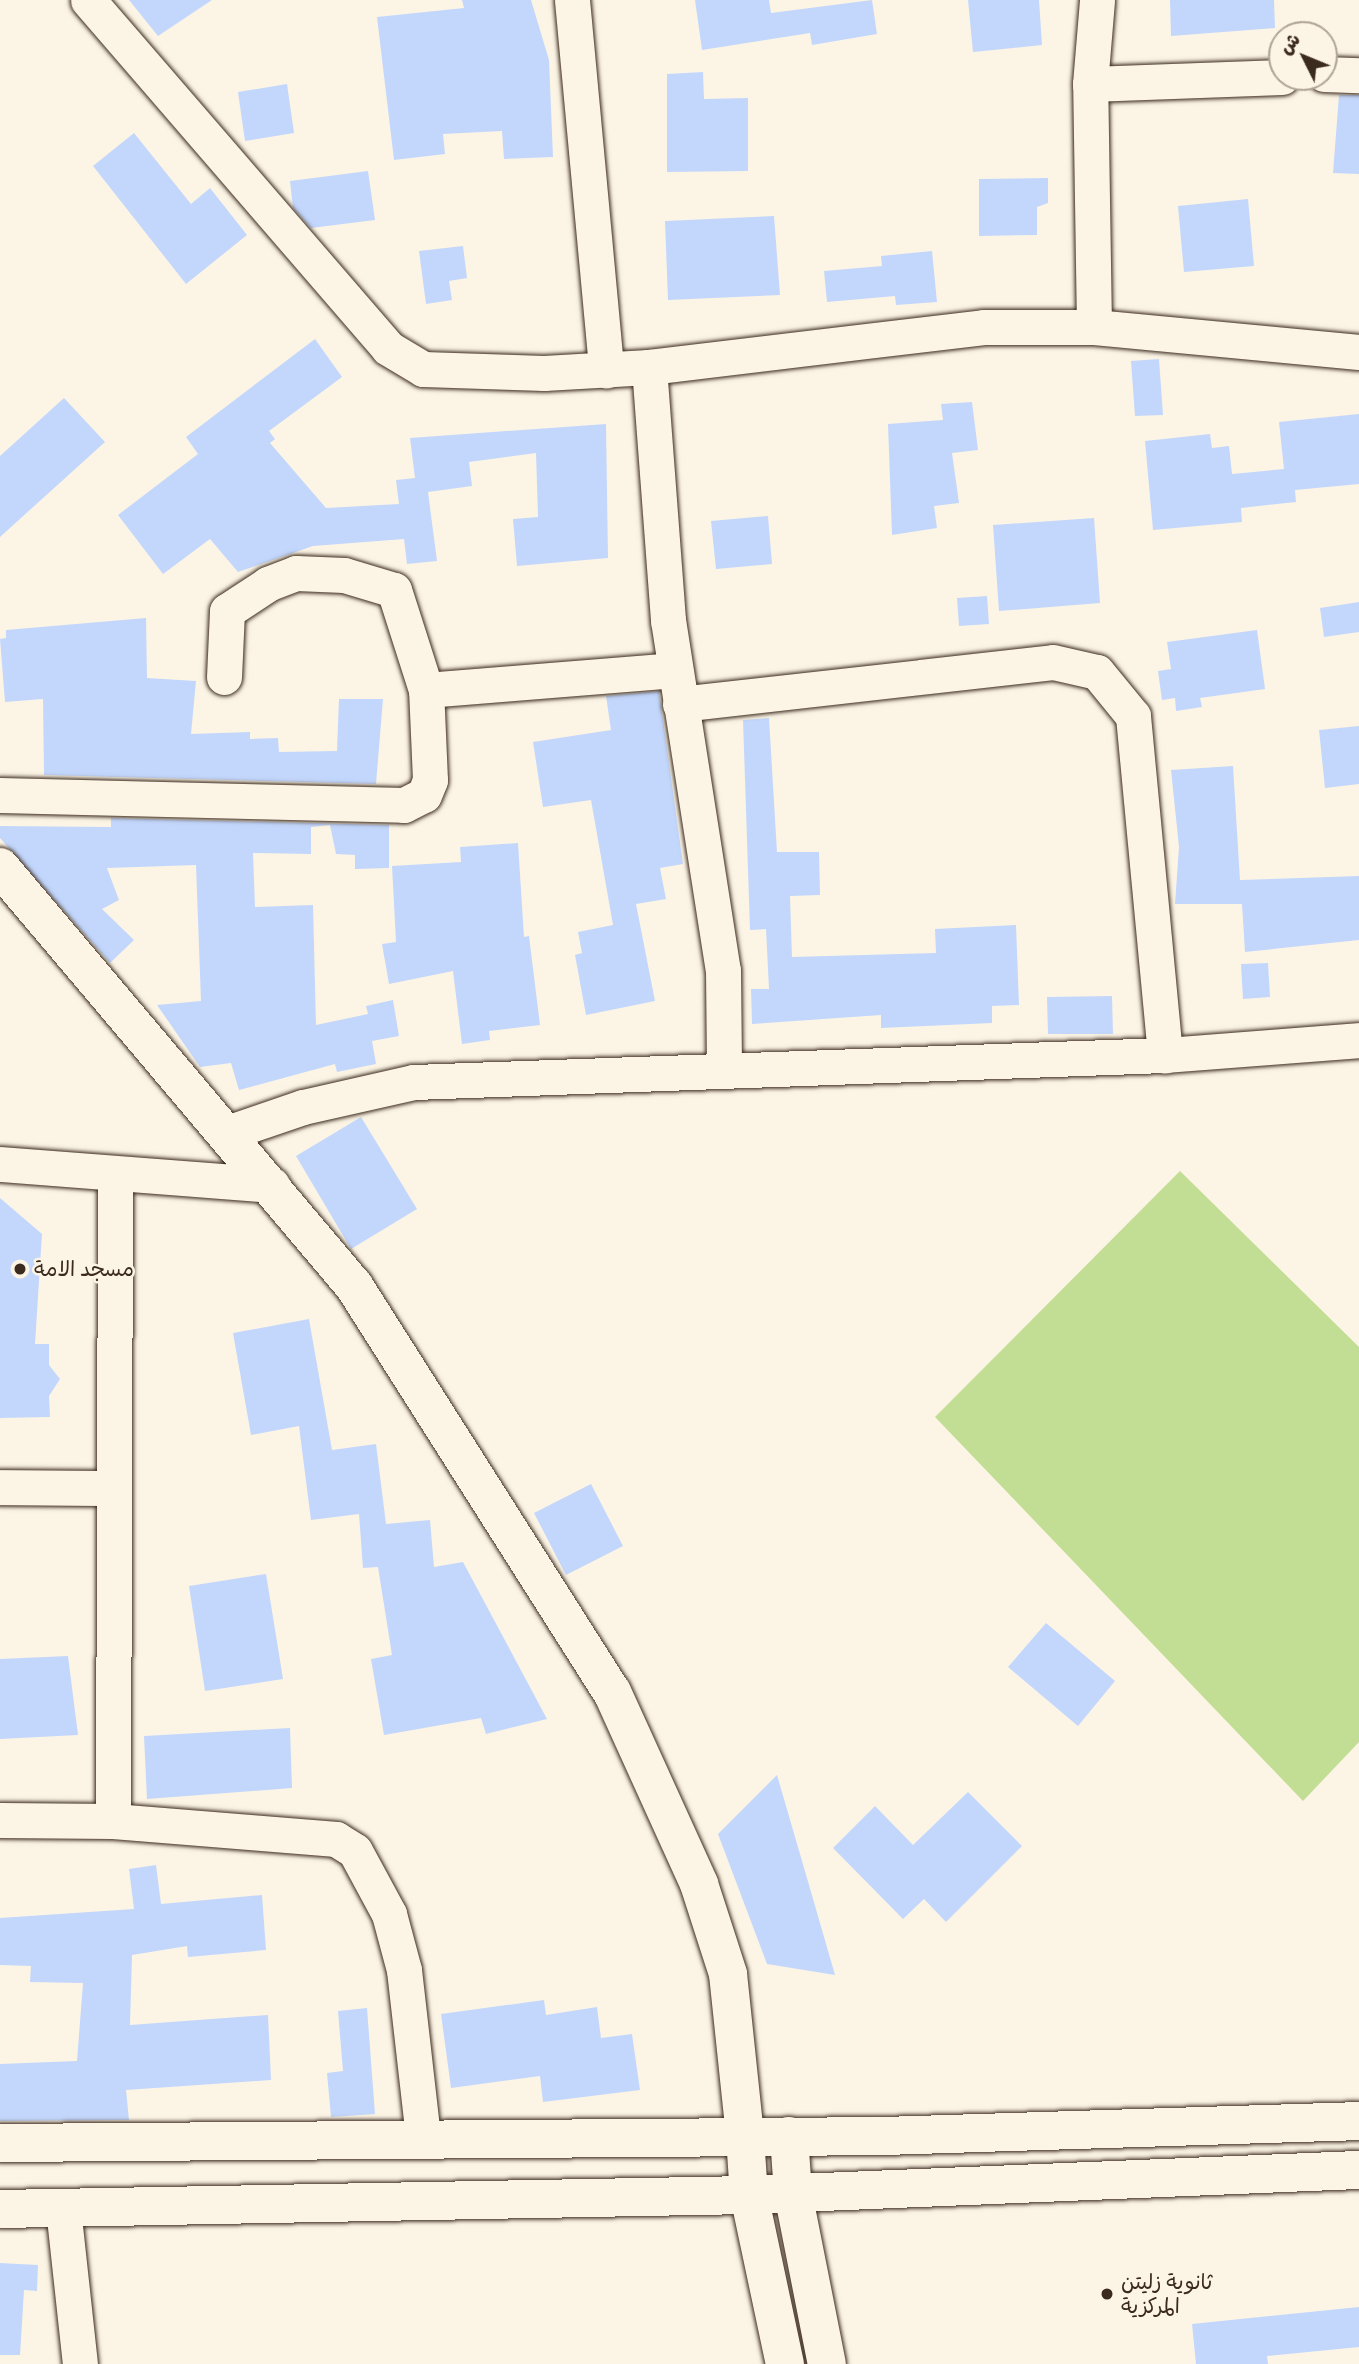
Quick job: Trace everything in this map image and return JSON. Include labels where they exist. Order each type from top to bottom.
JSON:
[{"type":"main road","points":[[0,867],[225,1134],[272,1185],[409,1366],[612,1692],[699,1884],[728,1974],[749,2195],[785,2364]]},
{"type":"main road","points":[[0,2143],[424,2137],[745,2137],[1359,2121]]},
{"type":"main road","points":[[789,2136],[793,2193],[827,2364]]},
{"type":"main road","points":[[0,2209],[749,2195],[1359,2170]]},
{"type":"street","points":[[88,0],[204,141],[402,361],[456,371],[606,370],[984,327],[1094,327],[1359,352]]},
{"type":"street","points":[[572,0],[606,370]]},
{"type":"street","points":[[1094,327],[1090,84],[1097,0]]},
{"type":"street","points":[[1338,74],[1359,75]]},
{"type":"street","points":[[1090,84],[1268,78]]},
{"type":"street","points":[[649,367],[677,687],[723,970],[724,1068]]},
{"type":"street","points":[[0,795],[404,806],[424,796],[430,780],[426,690],[394,590],[344,575],[296,573],[227,611],[225,677]]},
{"type":"street","points":[[426,690],[677,687],[1053,662],[1097,672],[1133,716],[1165,1055]]},
{"type":"street","points":[[225,1134],[303,1107],[414,1082],[724,1068],[1165,1055],[1359,1040]]},
{"type":"street","points":[[0,1164],[116,1177],[272,1185]]},
{"type":"street","points":[[113,1821],[112,1488],[116,1177]]},
{"type":"street","points":[[0,1487],[112,1488]]},
{"type":"street","points":[[0,1820],[113,1821],[336,1839],[355,1851],[389,1914],[404,1970],[424,2137]]},
{"type":"street","points":[[63,2208],[80,2364]]},
{"type":"green space","points":[[1180,1171],[1359,1347],[1359,1742],[1303,1801],[935,1417]]},
{"type":"building","points":[[129,0],[212,0],[158,36]]},
{"type":"building","points":[[462,0],[531,0],[549,60],[553,157],[504,159],[502,131],[443,134],[445,154],[394,160],[377,17],[464,8]]},
{"type":"building","points":[[695,0],[769,0],[771,13],[872,0],[877,34],[812,45],[810,33],[702,50]]},
{"type":"building","points":[[968,0],[1039,0],[1042,45],[973,52]]},
{"type":"building","points":[[1170,0],[1274,0],[1275,21],[1268,21],[1268,29],[1171,36]]},
{"type":"building","points":[[703,72],[704,99],[748,98],[748,171],[667,172],[667,74]]},
{"type":"building","points":[[287,84],[294,133],[245,141],[238,92]]},
{"type":"building","points":[[1339,95],[1359,95],[1359,174],[1333,173]]},
{"type":"building","points":[[134,133],[191,204],[210,188],[247,235],[186,284],[93,166]]},
{"type":"building","points":[[368,171],[375,220],[311,228],[293,208],[290,181]]},
{"type":"building","points":[[1048,178],[1048,203],[1037,207],[1037,235],[979,236],[979,179]]},
{"type":"building","points":[[1248,199],[1254,266],[1184,272],[1178,206]]},
{"type":"building","points":[[774,216],[780,295],[668,300],[665,221]]},
{"type":"building","points":[[463,246],[467,278],[449,281],[452,300],[426,304],[419,251]]},
{"type":"building","points":[[932,251],[937,302],[896,305],[895,296],[827,302],[824,271],[882,266],[881,256]]},
{"type":"building","points":[[315,339],[342,377],[269,431],[275,439],[270,443],[326,508],[399,504],[396,480],[415,478],[410,438],[606,424],[608,558],[517,566],[513,519],[538,517],[536,453],[469,462],[472,486],[428,492],[437,561],[407,564],[404,539],[313,546],[238,572],[210,539],[163,574],[118,515],[198,454],[186,437]]},
{"type":"building","points":[[1159,359],[1163,415],[1135,416],[1131,361]]},
{"type":"building","points":[[64,398],[105,442],[0,537],[0,456]]},
{"type":"building","points":[[972,402],[978,450],[952,453],[959,503],[934,506],[937,528],[892,535],[888,424],[943,420],[941,404]]},
{"type":"building","points":[[1359,414],[1359,484],[1295,490],[1296,502],[1241,508],[1242,522],[1153,530],[1145,441],[1210,434],[1212,448],[1229,446],[1232,474],[1284,469],[1279,422]]},
{"type":"building","points":[[768,516],[772,564],[716,569],[711,521]]},
{"type":"building","points":[[1094,518],[1100,603],[999,611],[993,525]]},
{"type":"building","points":[[987,596],[989,624],[959,626],[957,598]]},
{"type":"building","points":[[1359,602],[1359,632],[1324,637],[1320,608]]},
{"type":"building","points":[[146,618],[147,678],[196,681],[191,734],[250,732],[250,739],[278,738],[279,752],[337,751],[339,699],[383,699],[376,784],[44,775],[43,699],[5,702],[0,639],[6,638],[6,630]]},
{"type":"building","points":[[1257,630],[1265,689],[1200,698],[1202,707],[1176,711],[1175,698],[1162,700],[1158,671],[1171,669],[1167,642]]},
{"type":"building","points":[[659,691],[683,864],[660,868],[666,899],[636,904],[655,1001],[586,1015],[575,955],[582,953],[578,932],[613,925],[591,800],[543,807],[533,742],[611,730],[606,696]]},
{"type":"building","points":[[769,718],[777,852],[819,852],[820,895],[790,896],[792,957],[936,953],[935,929],[1016,925],[1019,1005],[992,1006],[992,1023],[881,1028],[881,1015],[752,1024],[751,989],[769,989],[766,929],[750,930],[743,720]]},
{"type":"building","points":[[1359,726],[1359,784],[1325,788],[1319,730]]},
{"type":"building","points":[[1233,766],[1240,880],[1359,876],[1359,940],[1245,952],[1242,904],[1175,904],[1179,847],[1171,770]]},
{"type":"building","points":[[111,818],[389,825],[389,868],[355,869],[355,855],[336,854],[330,825],[311,827],[311,854],[253,853],[255,907],[313,905],[316,1025],[368,1014],[366,1006],[393,1000],[399,1036],[372,1041],[376,1064],[337,1072],[335,1064],[239,1090],[231,1063],[200,1067],[157,1005],[201,1001],[196,865],[107,868],[119,900],[102,909],[134,940],[110,963],[0,838],[0,826],[111,827]]},
{"type":"building","points":[[518,843],[524,937],[529,936],[540,1025],[489,1031],[490,1040],[462,1044],[453,971],[389,984],[382,944],[396,942],[392,866],[461,862],[460,847]]},
{"type":"building","points":[[1268,963],[1270,997],[1243,999],[1241,964]]},
{"type":"building","points":[[1112,996],[1113,1034],[1048,1034],[1047,997]]},
{"type":"building","points":[[361,1117],[417,1209],[351,1249],[296,1156]]},
{"type":"building","points":[[0,1198],[42,1234],[35,1344],[49,1344],[49,1365],[60,1379],[49,1396],[50,1417],[0,1418]]},
{"type":"building","points":[[309,1319],[332,1450],[376,1444],[386,1524],[430,1520],[434,1567],[463,1562],[547,1719],[486,1734],[481,1718],[384,1735],[371,1659],[392,1655],[378,1567],[363,1568],[359,1514],[311,1520],[299,1426],[251,1435],[233,1333]]},
{"type":"building","points":[[591,1484],[623,1546],[566,1575],[534,1513]]},
{"type":"building","points":[[266,1574],[283,1679],[205,1691],[189,1586]]},
{"type":"building","points":[[1046,1623],[1115,1681],[1078,1726],[1008,1667]]},
{"type":"building","points":[[68,1656],[78,1735],[0,1739],[0,1659]]},
{"type":"building","points":[[290,1728],[292,1788],[147,1799],[144,1736]]},
{"type":"building","points":[[777,1775],[835,1975],[767,1964],[718,1834]]},
{"type":"building","points":[[968,1792],[1022,1846],[946,1922],[924,1899],[903,1919],[833,1848],[875,1806],[913,1845]]},
{"type":"building","points":[[156,1865],[161,1904],[262,1895],[266,1950],[188,1957],[187,1946],[132,1955],[130,2025],[268,2015],[271,2080],[126,2090],[129,2120],[0,2121],[0,2064],[77,2061],[83,1983],[30,1982],[31,1966],[0,1965],[0,1918],[134,1909],[129,1869]]},
{"type":"building","points":[[544,2000],[546,2015],[597,2007],[601,2038],[632,2034],[640,2090],[543,2102],[540,2076],[451,2088],[441,2014]]},
{"type":"building","points":[[367,2008],[375,2114],[331,2117],[327,2073],[343,2071],[338,2011]]},
{"type":"building","points":[[0,2263],[38,2265],[37,2291],[24,2290],[20,2355],[0,2355]]},
{"type":"building","points":[[1359,2307],[1359,2347],[1267,2356],[1268,2364],[1196,2364],[1192,2324]]},
{"type":"place","name":"مسجد الامة","points":[[20,1269]]},
{"type":"place","name":"ثانوية زليتن المركزية","points":[[1107,2294]]}]
